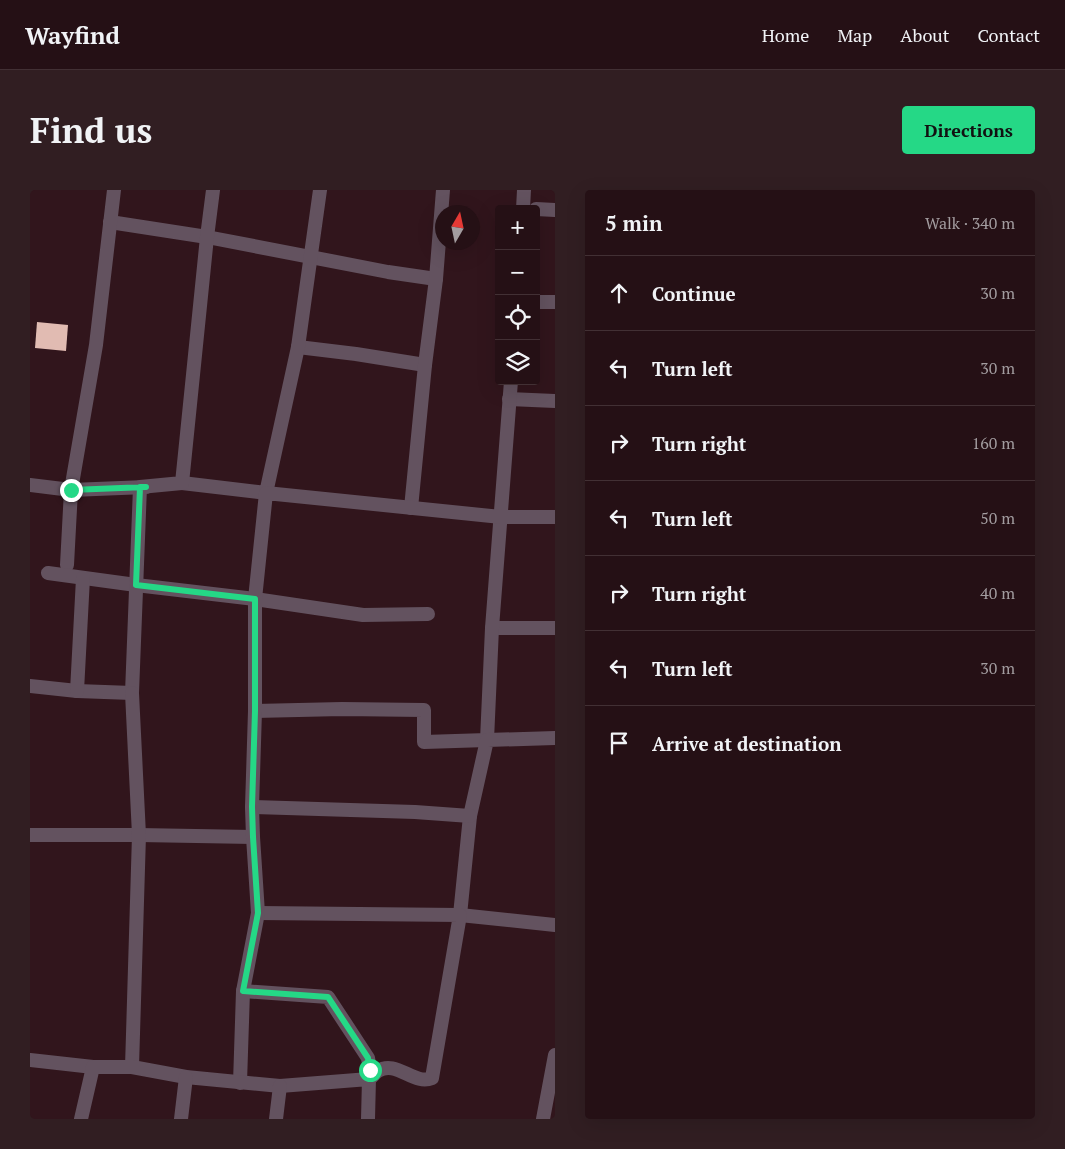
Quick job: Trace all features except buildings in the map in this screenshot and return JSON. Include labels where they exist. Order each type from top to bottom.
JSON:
[{"type":"street","points":[[68,565],[71,490],[96,345],[114,190]]},
{"type":"street","points":[[182,483],[207,237],[214,190]]},
{"type":"street","points":[[240,1083],[243,991],[258,913],[252,807],[255,711],[255,599],[266,493],[298,347],[320,190]]},
{"type":"street","points":[[411,508],[425,365],[436,279],[443,190]]},
{"type":"street","points":[[523,205],[524,190]]},
{"type":"street","points":[[540,209],[555,210]]},
{"type":"street","points":[[110,222],[207,237],[388,272],[436,279]]},
{"type":"street","points":[[540,302],[555,302]]},
{"type":"street","points":[[298,347],[425,365]]},
{"type":"street","points":[[30,1060],[93,1067],[132,1067],[186,1078],[280,1086],[370,1079],[379,1070],[385,1068],[394,1068],[420,1079],[432,1078],[460,915],[470,816],[487,740],[492,628],[511,385]]},
{"type":"street","points":[[509,399],[555,401]]},
{"type":"street","points":[[30,485],[71,490],[146,487],[182,483],[501,517],[555,518]]},
{"type":"street","points":[[132,1067],[139,835],[132,693],[140,487],[146,487]]},
{"type":"street","points":[[48,573],[255,599],[363,615],[428,614]]},
{"type":"street","points":[[77,691],[83,578]]},
{"type":"street","points":[[492,628],[555,628]]},
{"type":"street","points":[[30,686],[77,691],[132,693]]},
{"type":"street","points":[[255,711],[424,710],[424,742],[555,738]]},
{"type":"street","points":[[252,807],[415,812],[470,816]]},
{"type":"street","points":[[30,835],[253,837]]},
{"type":"street","points":[[258,913],[460,915],[555,925]]},
{"type":"street","points":[[243,991],[328,997],[368,1058],[370,1070],[368,1119]]},
{"type":"street","points":[[544,1119],[555,1056]]},
{"type":"street","points":[[81,1119],[93,1067]]},
{"type":"street","points":[[181,1119],[186,1078]]},
{"type":"street","points":[[276,1119],[280,1086]]},
{"type":"route","points":[[71,490],[146,487],[140,487],[136,585],[255,599],[255,711],[252,807],[258,913],[243,991],[328,997],[368,1058],[370,1070]]}]
